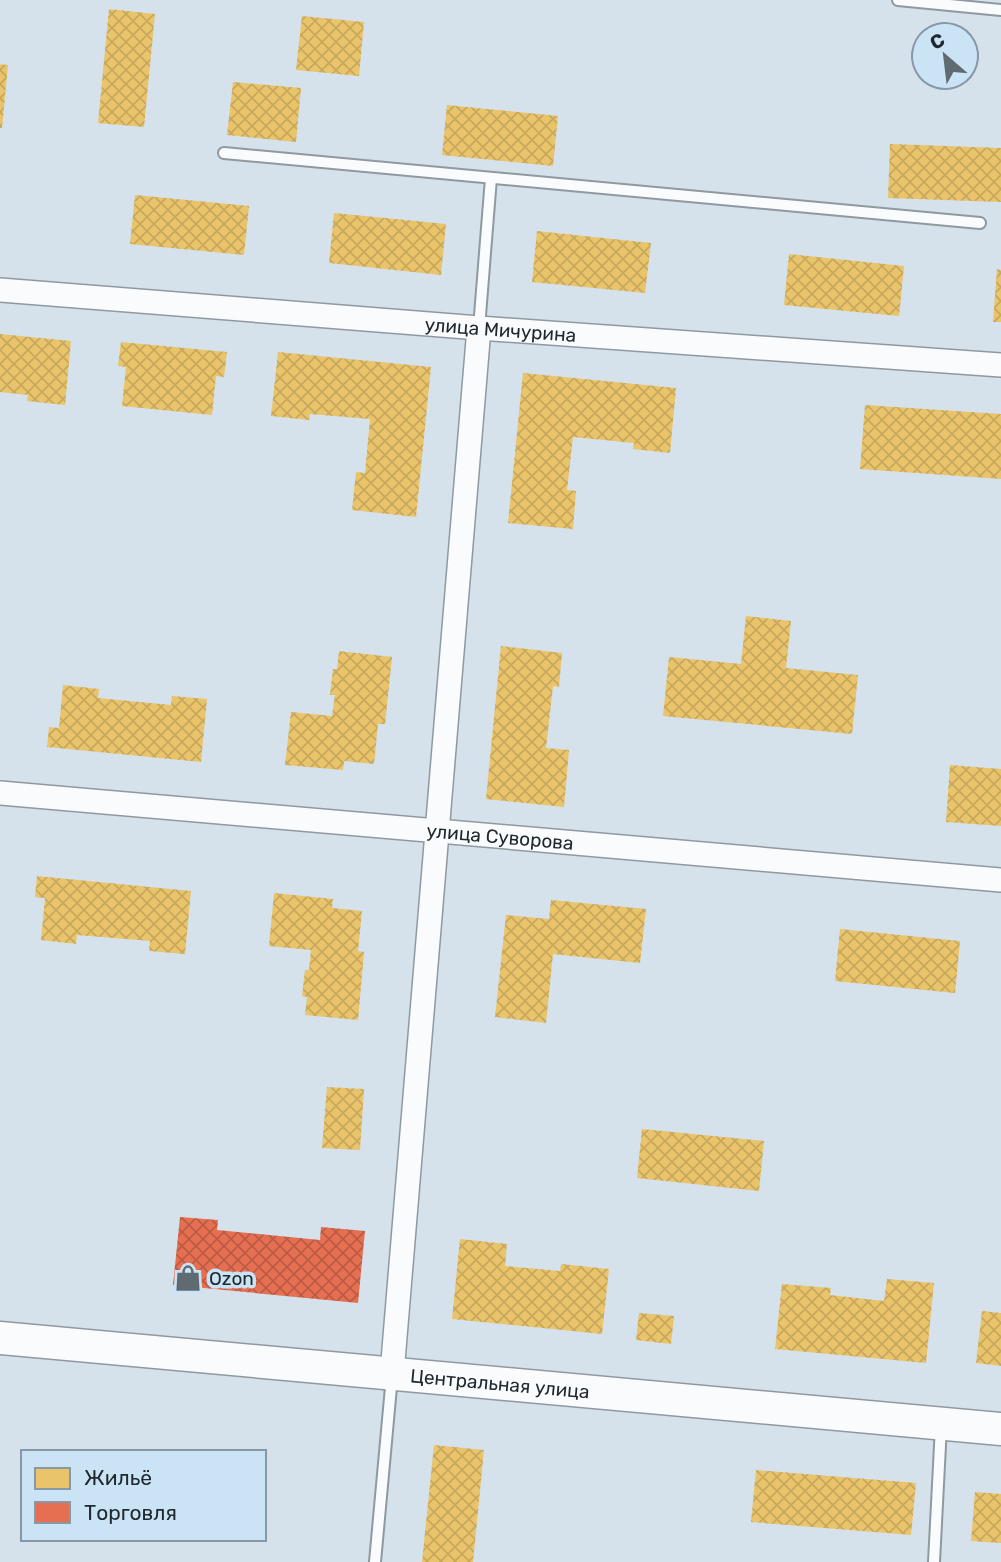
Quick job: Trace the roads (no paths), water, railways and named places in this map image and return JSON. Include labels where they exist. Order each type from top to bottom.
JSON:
[{"type":"main road","name":"Центральная улица","points":[[0,1338],[1001,1429]]},
{"type":"street","name":"улица Мичурина","points":[[0,290],[479,328],[1001,365]]},
{"type":"street","points":[[392,1373],[479,328]]},
{"type":"street","name":"улица Суворова","points":[[0,793],[1001,880]]},
{"type":"lane","points":[[898,0],[1001,10]]},
{"type":"lane","points":[[224,153],[980,223]]},
{"type":"lane","points":[[479,328],[491,178]]},
{"type":"lane","points":[[375,1562],[392,1373]]},
{"type":"lane","points":[[934,1562],[941,1423]]},
{"type":"place","name":"Ozon","points":[[188,1278]]}]
